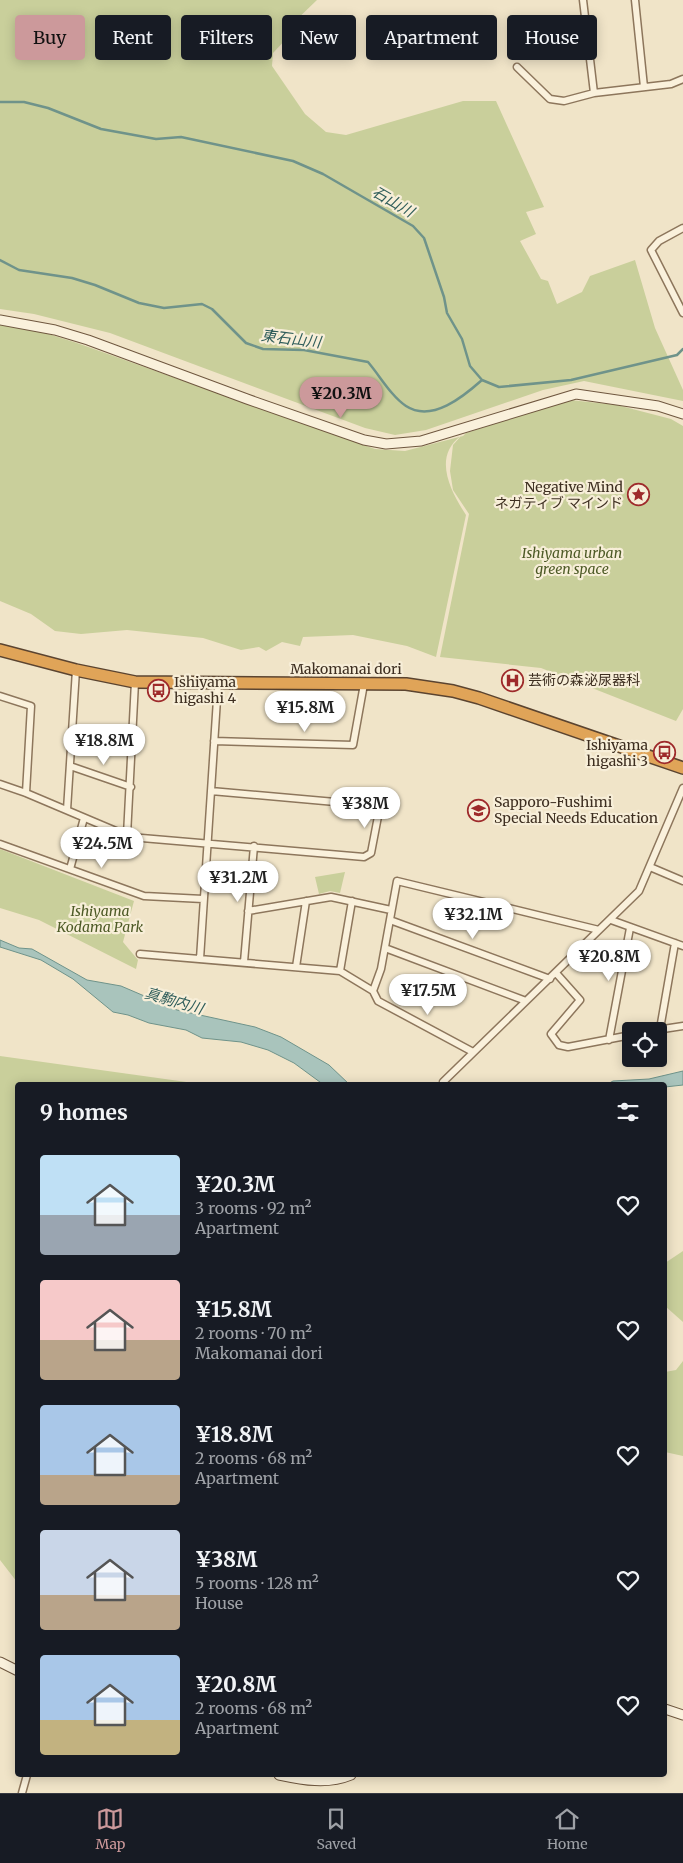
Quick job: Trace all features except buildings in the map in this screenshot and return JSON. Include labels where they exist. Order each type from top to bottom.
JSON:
[{"type":"highway","name":"Makomanai dori","points":[[0,650],[76,670],[135,682],[406,684],[453,691],[683,768]]},
{"type":"street","points":[[582,0],[594,93]]},
{"type":"street","points":[[635,0],[644,87]]},
{"type":"street","points":[[517,67],[550,99],[564,101],[594,93],[671,84],[683,79]]},
{"type":"street","points":[[683,228],[659,241],[651,250],[683,313]]},
{"type":"street","points":[[0,320],[55,330],[88,340],[364,440],[386,444],[421,441],[576,394],[658,406],[683,414]]},
{"type":"street","points":[[67,810],[76,670]]},
{"type":"street","points":[[128,835],[135,682]]},
{"type":"street","points":[[200,959],[202,899],[218,684]]},
{"type":"street","points":[[214,741],[353,745],[364,684]]},
{"type":"street","points":[[0,696],[31,706],[26,793]]},
{"type":"street","points":[[70,766],[131,786]]},
{"type":"street","points":[[0,784],[130,837],[254,846],[364,857],[371,853],[380,806],[211,791]]},
{"type":"street","points":[[443,1082],[639,891],[683,788]]},
{"type":"street","points":[[70,869],[84,818]]},
{"type":"street","points":[[0,844],[144,896],[202,899]]},
{"type":"street","points":[[244,962],[254,846]]},
{"type":"street","points":[[650,867],[683,881]]},
{"type":"street","points":[[373,991],[381,969],[397,881],[600,930]]},
{"type":"street","points":[[248,912],[331,897],[391,910]]},
{"type":"street","points":[[296,967],[306,901]]},
{"type":"street","points":[[340,972],[352,901]]},
{"type":"street","points":[[390,920],[550,979]]},
{"type":"street","points":[[611,920],[683,946]]},
{"type":"street","points":[[609,1040],[630,928]]},
{"type":"street","points":[[661,1022],[676,944]]},
{"type":"street","points":[[385,948],[526,1001]]},
{"type":"street","points":[[140,954],[340,972],[373,991],[378,1001],[473,1052]]},
{"type":"street","points":[[556,973],[580,1000],[553,1030],[551,1034],[554,1040],[562,1047],[568,1047],[622,1037]]},
{"type":"street","points":[[667,1028],[683,1026]]},
{"type":"street","points":[[0,1662],[15,1670]]},
{"type":"street","points":[[667,1710],[683,1715]]},
{"type":"street","points":[[22,1793],[26,1777]]},
{"type":"street","points":[[289,1777],[311,1781],[346,1777]]},
{"type":"green space","points":[[0,0],[317,0],[301,15],[282,15],[282,43],[273,53],[272,66],[305,114],[326,132],[346,135],[463,101],[496,101],[544,207],[526,212],[536,234],[520,241],[541,279],[548,281],[557,304],[582,292],[590,276],[635,260],[655,328],[683,390],[683,401],[584,381],[543,390],[426,430],[395,435],[365,428],[110,333],[34,314],[0,309]]},
{"type":"green space","points":[[0,325],[39,331],[77,343],[375,449],[405,451],[460,437],[452,444],[447,454],[446,464],[450,485],[466,515],[436,657],[407,646],[353,635],[303,637],[300,646],[282,642],[266,651],[259,647],[241,650],[203,638],[127,630],[81,634],[55,631],[31,614],[0,601]]},
{"type":"green space","name":"Ishiyama urban green space","points":[[570,400],[617,405],[671,419],[683,426],[683,709],[676,721],[541,668],[440,657],[469,514],[453,490],[450,471],[453,445],[466,433]]},
{"type":"green space","name":"Ishiyama Kodama Park","points":[[0,849],[134,901],[123,942],[138,960],[136,969],[39,920],[0,908]]},
{"type":"green space","points":[[345,872],[340,893],[330,891],[319,894],[315,877]]},
{"type":"green space","points":[[0,1056],[186,1082],[15,1082],[15,1579],[0,1560]]},
{"type":"green space","points":[[683,1251],[683,1322],[667,1308],[667,1262]]},
{"type":"green space","points":[[683,1361],[683,1456],[667,1452],[667,1372],[676,1370]]},
{"type":"water","points":[[0,940],[19,948],[32,949],[87,980],[121,986],[177,1010],[255,1027],[281,1037],[329,1065],[347,1082],[320,1082],[294,1063],[268,1050],[241,1042],[202,1038],[186,1030],[149,1023],[128,1015],[113,1012],[73,979],[41,960],[0,947]]},
{"type":"water","points":[[683,1071],[683,1085],[667,1087],[667,1082],[611,1082],[613,1081],[649,1079]]},
{"type":"waterway","name":"石山川","points":[[0,102],[24,102],[48,108],[101,129],[156,139],[181,137],[293,161],[323,174],[413,226],[424,238],[444,297],[447,313],[462,339],[470,366],[482,380],[499,387],[571,380],[677,355],[683,349]]},
{"type":"waterway","name":"東石山川","points":[[0,260],[19,270],[72,278],[95,285],[139,303],[164,308],[202,304],[212,309],[246,343],[263,349],[304,350],[368,362],[395,397],[406,406],[416,410],[426,411],[447,405],[457,400],[482,380]]},
{"type":"place","name":"Negative Mind ネガティブ マインド","points":[[639,495]]},
{"type":"place","name":"芸術の森泌尿器科","points":[[512,680]]},
{"type":"place","name":"Ishiyama higashi 4","points":[[158,690]]},
{"type":"place","name":"Ishiyama higashi 3","points":[[664,753]]},
{"type":"place","name":"Sapporo-Fushimi Special Needs Education","points":[[478,810]]},
{"type":"water label","name":"真駒内川","points":[[174,1001]]}]
